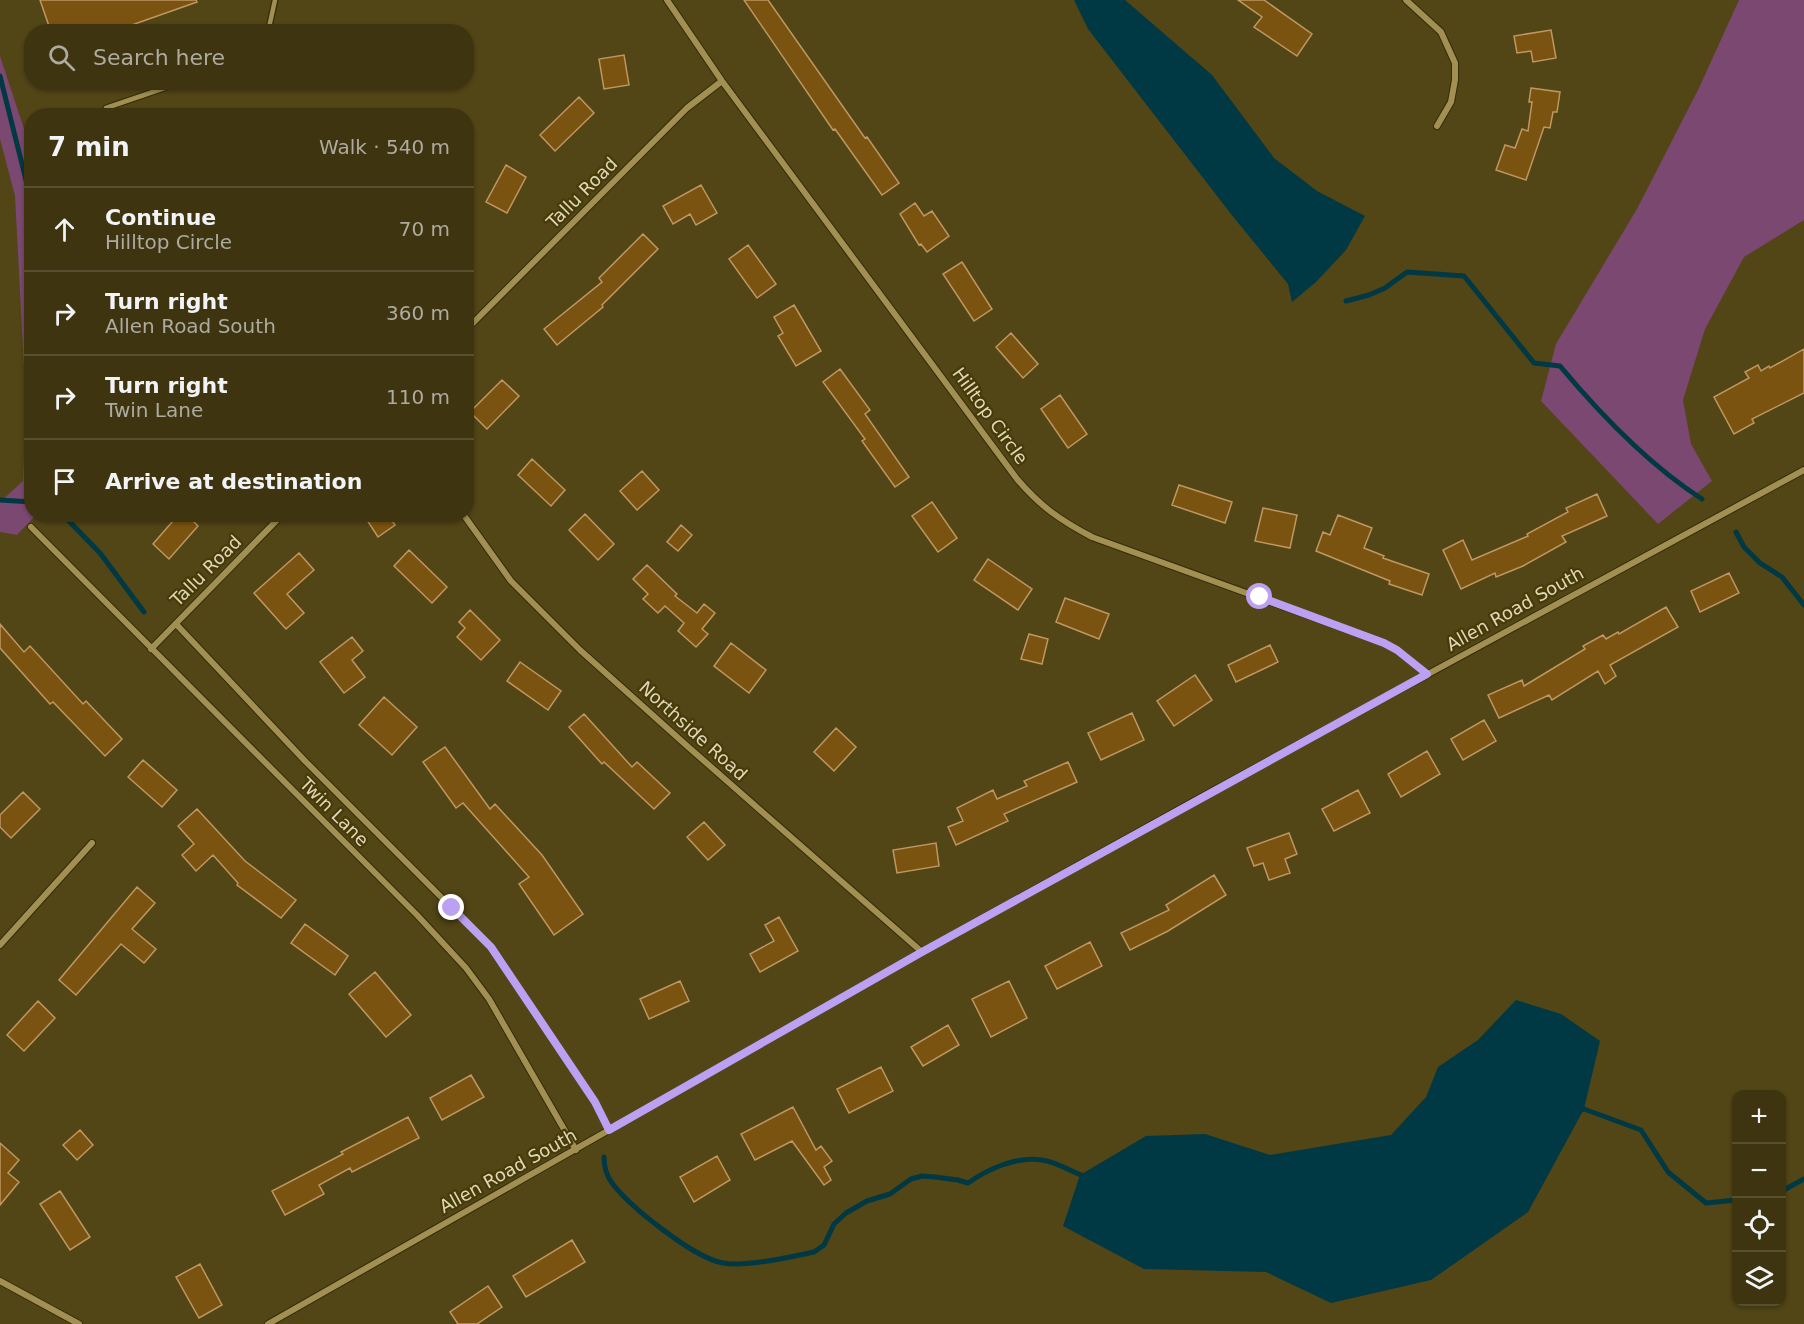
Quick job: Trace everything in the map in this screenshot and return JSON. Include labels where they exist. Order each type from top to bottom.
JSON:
[{"type":"street","name":"Hilltop Circle","points":[[667,0],[722,81],[1034,499],[1060,520],[1092,537],[1384,643],[1397,650],[1427,674]]},
{"type":"street","points":[[1406,0],[1441,32],[1455,63],[1451,102],[1437,126]]},
{"type":"street","name":"Tallu Road","points":[[474,322],[687,108],[722,81]]},
{"type":"street","name":"Allen Road South","points":[[268,1324],[922,952],[1804,470]]},
{"type":"street","name":"Tallu Road","points":[[150,649],[275,522]]},
{"type":"street","name":"Northside Road","points":[[469,522],[511,581],[580,650],[922,952]]},
{"type":"street","name":"Twin Lane","points":[[31,527],[417,915],[466,968],[489,999],[576,1150]]},
{"type":"street","name":"Twin Lane","points":[[176,624],[306,762],[491,947],[595,1102],[609,1130]]},
{"type":"street","points":[[0,945],[92,843]]},
{"type":"street","points":[[0,1281],[79,1324]]},
{"type":"lane","points":[[270,24],[275,0]]},
{"type":"lane","points":[[106,108],[159,90]]},
{"type":"shaded area","points":[[1739,0],[1804,0],[1804,220],[1744,257],[1705,329],[1683,400],[1691,444],[1712,481],[1658,524],[1541,401],[1556,344],[1637,209],[1699,88]]},
{"type":"shaded area","points":[[0,56],[24,129],[24,368],[15,196],[0,139]]},
{"type":"shaded area","points":[[24,456],[24,522],[29,522],[17,535],[0,532],[0,502],[23,481]]},
{"type":"water","points":[[1074,0],[1125,0],[1212,75],[1274,158],[1317,191],[1365,216],[1346,250],[1316,282],[1292,302],[1288,284],[1088,29]]},
{"type":"water","points":[[1516,1000],[1561,1014],[1600,1041],[1584,1109],[1528,1212],[1431,1280],[1331,1303],[1266,1272],[1144,1269],[1063,1226],[1080,1175],[1146,1136],[1205,1134],[1270,1155],[1391,1135],[1426,1097],[1438,1067],[1478,1040]]},
{"type":"building","points":[[40,0],[196,0],[197,2],[135,24],[48,24]]},
{"type":"building","points":[[744,0],[768,0],[899,183],[882,195],[835,129],[833,130]]},
{"type":"building","points":[[1238,0],[1264,0],[1312,34],[1297,56],[1254,27],[1262,17]]},
{"type":"building","points":[[1551,30],[1556,58],[1533,62],[1531,51],[1517,53],[1514,36]]},
{"type":"building","points":[[624,55],[629,85],[604,89],[599,59]]},
{"type":"building","points":[[1531,88],[1560,92],[1557,112],[1553,112],[1550,128],[1544,127],[1526,180],[1496,170],[1505,145],[1515,148],[1522,129],[1528,131],[1532,102],[1529,102]]},
{"type":"building","points":[[579,97],[594,113],[555,151],[540,135]]},
{"type":"building","points":[[506,165],[526,177],[507,213],[486,202]]},
{"type":"building","points":[[701,185],[717,213],[696,225],[690,214],[673,224],[663,206]]},
{"type":"building","points":[[915,203],[924,216],[932,211],[949,236],[927,252],[921,244],[919,245],[900,214]]},
{"type":"building","points":[[643,234],[658,249],[602,305],[603,307],[557,345],[544,329],[602,282],[599,278]]},
{"type":"building","points":[[748,245],[776,284],[757,298],[729,259]]},
{"type":"building","points":[[962,262],[992,309],[974,321],[943,274]]},
{"type":"building","points":[[794,305],[821,351],[796,366],[778,336],[783,333],[774,317]]},
{"type":"building","points":[[1011,333],[1038,364],[1023,378],[996,347]]},
{"type":"building","points":[[1804,349],[1804,393],[1752,419],[1754,423],[1734,434],[1714,397],[1749,378],[1745,372],[1758,365],[1761,371],[1769,366],[1770,368]]},
{"type":"building","points":[[840,369],[870,410],[865,414],[909,477],[895,487],[862,441],[865,439],[823,382]]},
{"type":"building","points":[[502,380],[519,396],[487,429],[474,416],[474,408]]},
{"type":"building","points":[[1060,395],[1087,434],[1068,448],[1041,409]]},
{"type":"building","points":[[532,459],[565,490],[551,506],[518,475]]},
{"type":"building","points":[[642,471],[659,490],[637,510],[620,491]]},
{"type":"building","points":[[1179,485],[1232,502],[1225,523],[1172,505]]},
{"type":"building","points":[[1597,494],[1607,516],[1562,536],[1566,542],[1523,566],[1496,577],[1495,573],[1461,589],[1443,550],[1463,540],[1472,560],[1528,536],[1527,534],[1568,512],[1566,508]]},
{"type":"building","points":[[932,502],[957,538],[938,552],[912,516]]},
{"type":"building","points":[[1263,508],[1297,515],[1290,548],[1255,541]]},
{"type":"building","points":[[585,514],[614,544],[598,560],[569,530]]},
{"type":"building","points":[[1338,515],[1372,528],[1364,548],[1384,556],[1383,558],[1429,574],[1422,595],[1389,584],[1390,581],[1316,551],[1323,532],[1330,535]]},
{"type":"building","points":[[172,522],[194,522],[198,526],[169,559],[153,544]]},
{"type":"building","points":[[368,522],[393,522],[395,525],[378,537]]},
{"type":"building","points":[[681,525],[692,535],[678,551],[667,542]]},
{"type":"building","points":[[409,550],[447,587],[432,603],[394,566]]},
{"type":"building","points":[[299,553],[314,570],[287,594],[304,613],[286,629],[254,593]]},
{"type":"building","points":[[988,559],[1032,589],[1018,610],[974,580]]},
{"type":"building","points":[[647,565],[677,594],[675,596],[697,613],[704,604],[715,613],[702,629],[708,634],[696,647],[678,631],[684,623],[665,606],[658,613],[643,599],[648,594],[633,579]]},
{"type":"building","points":[[1729,573],[1739,593],[1700,612],[1691,591]]},
{"type":"building","points":[[1065,598],[1109,614],[1099,639],[1056,622]]},
{"type":"building","points":[[1666,607],[1678,627],[1610,665],[1616,676],[1605,684],[1598,671],[1552,700],[1549,695],[1499,718],[1488,695],[1522,680],[1524,686],[1585,649],[1583,646],[1603,635],[1606,639],[1618,632],[1619,634]]},
{"type":"building","points":[[470,610],[500,640],[481,660],[457,637],[465,628],[459,622]]},
{"type":"building","points":[[0,624],[24,652],[30,646],[83,704],[86,701],[122,739],[105,756],[53,702],[50,704],[0,648]]},
{"type":"building","points":[[1029,634],[1048,639],[1042,664],[1021,659]]},
{"type":"building","points":[[352,637],[363,651],[352,660],[365,677],[344,693],[320,662]]},
{"type":"building","points":[[731,643],[766,670],[749,693],[714,666]]},
{"type":"building","points":[[1270,645],[1278,662],[1236,682],[1228,665]]},
{"type":"building","points":[[520,662],[561,691],[548,710],[507,681]]},
{"type":"building","points":[[1195,675],[1212,700],[1174,726],[1157,701]]},
{"type":"building","points":[[384,697],[417,727],[392,755],[359,725]]},
{"type":"building","points":[[1132,713],[1144,740],[1101,760],[1088,733]]},
{"type":"building","points":[[584,714],[632,767],[637,762],[670,793],[654,809],[604,762],[602,764],[569,727]]},
{"type":"building","points":[[1484,720],[1496,741],[1463,760],[1451,739]]},
{"type":"building","points":[[836,728],[856,747],[834,771],[814,752]]},
{"type":"building","points":[[445,747],[490,809],[495,804],[542,855],[583,914],[554,935],[519,884],[529,877],[463,803],[456,808],[423,762]]},
{"type":"building","points":[[1427,751],[1440,774],[1401,797],[1388,774]]},
{"type":"building","points":[[143,760],[177,790],[162,807],[128,777]]},
{"type":"building","points":[[1068,762],[1077,782],[1004,814],[1008,821],[956,845],[948,827],[963,821],[957,808],[993,790],[997,799],[1027,786],[1024,781]]},
{"type":"building","points":[[1358,790],[1370,813],[1334,831],[1322,809]]},
{"type":"building","points":[[23,792],[40,809],[11,838],[0,827],[0,815]]},
{"type":"building","points":[[197,809],[245,861],[296,900],[281,918],[237,885],[238,883],[213,855],[196,871],[182,855],[194,844],[178,826]]},
{"type":"building","points":[[704,822],[725,845],[708,860],[687,837]]},
{"type":"building","points":[[1289,833],[1297,854],[1285,859],[1290,873],[1269,880],[1263,863],[1254,866],[1247,848]]},
{"type":"building","points":[[936,843],[939,866],[897,873],[893,850]]},
{"type":"building","points":[[1214,875],[1226,895],[1168,931],[1130,950],[1121,933],[1169,910],[1166,905]]},
{"type":"building","points":[[137,887],[155,903],[132,929],[156,949],[144,963],[121,944],[76,995],[59,980]]},
{"type":"building","points":[[779,917],[798,951],[760,972],[750,954],[774,941],[765,925]]},
{"type":"building","points":[[305,924],[348,956],[335,975],[291,943]]},
{"type":"building","points":[[1090,942],[1102,966],[1057,989],[1045,966]]},
{"type":"building","points":[[375,972],[411,1015],[386,1037],[349,994]]},
{"type":"building","points":[[680,981],[689,1001],[649,1019],[640,999]]},
{"type":"building","points":[[1009,981],[1027,1018],[991,1037],[972,999]]},
{"type":"building","points":[[38,1001],[55,1018],[24,1051],[7,1035]]},
{"type":"building","points":[[948,1025],[959,1045],[923,1066],[911,1047]]},
{"type":"building","points":[[881,1067],[893,1091],[849,1113],[837,1089]]},
{"type":"building","points":[[471,1075],[484,1097],[442,1120],[430,1098]]},
{"type":"building","points":[[793,1107],[816,1150],[821,1146],[832,1161],[824,1167],[831,1180],[824,1185],[792,1141],[755,1160],[741,1134]]},
{"type":"building","points":[[408,1117],[419,1138],[352,1172],[350,1168],[319,1185],[324,1194],[285,1215],[272,1191]]},
{"type":"building","points":[[80,1130],[93,1145],[77,1160],[63,1145]]},
{"type":"building","points":[[0,1143],[19,1160],[8,1173],[19,1182],[0,1205]]},
{"type":"building","points":[[717,1156],[730,1180],[694,1202],[680,1177]]},
{"type":"building","points":[[60,1191],[90,1237],[70,1250],[40,1204]]},
{"type":"building","points":[[572,1240],[585,1262],[526,1297],[513,1276]]},
{"type":"building","points":[[200,1264],[222,1305],[199,1318],[176,1277]]},
{"type":"building","points":[[488,1286],[502,1307],[477,1324],[458,1324],[450,1312]]},
{"type":"waterway","points":[[0,76],[24,172]]},
{"type":"waterway","points":[[1346,301],[1385,288],[1407,272],[1464,276],[1534,363],[1560,366],[1626,438],[1663,471],[1702,499]]},
{"type":"waterway","points":[[0,500],[24,502]]},
{"type":"waterway","points":[[70,522],[100,553],[144,612]]},
{"type":"waterway","points":[[1736,532],[1744,547],[1760,563],[1782,577],[1804,605]]},
{"type":"waterway","points":[[1579,1111],[1584,1109],[1641,1130],[1668,1172],[1706,1203],[1732,1200]]},
{"type":"waterway","points":[[604,1157],[606,1171],[612,1183],[647,1218],[696,1252],[723,1263],[733,1264],[768,1261],[814,1252],[824,1245],[834,1224],[846,1213],[867,1201],[890,1194],[911,1179],[922,1176],[968,1183],[1003,1165],[1032,1159],[1053,1163],[1086,1177]]},
{"type":"waterway","points":[[1786,1189],[1804,1179]]},
{"type":"route","points":[[452,908],[491,947],[595,1102],[609,1130],[922,952],[1427,674],[1397,650],[1384,643],[1260,597]]}]
